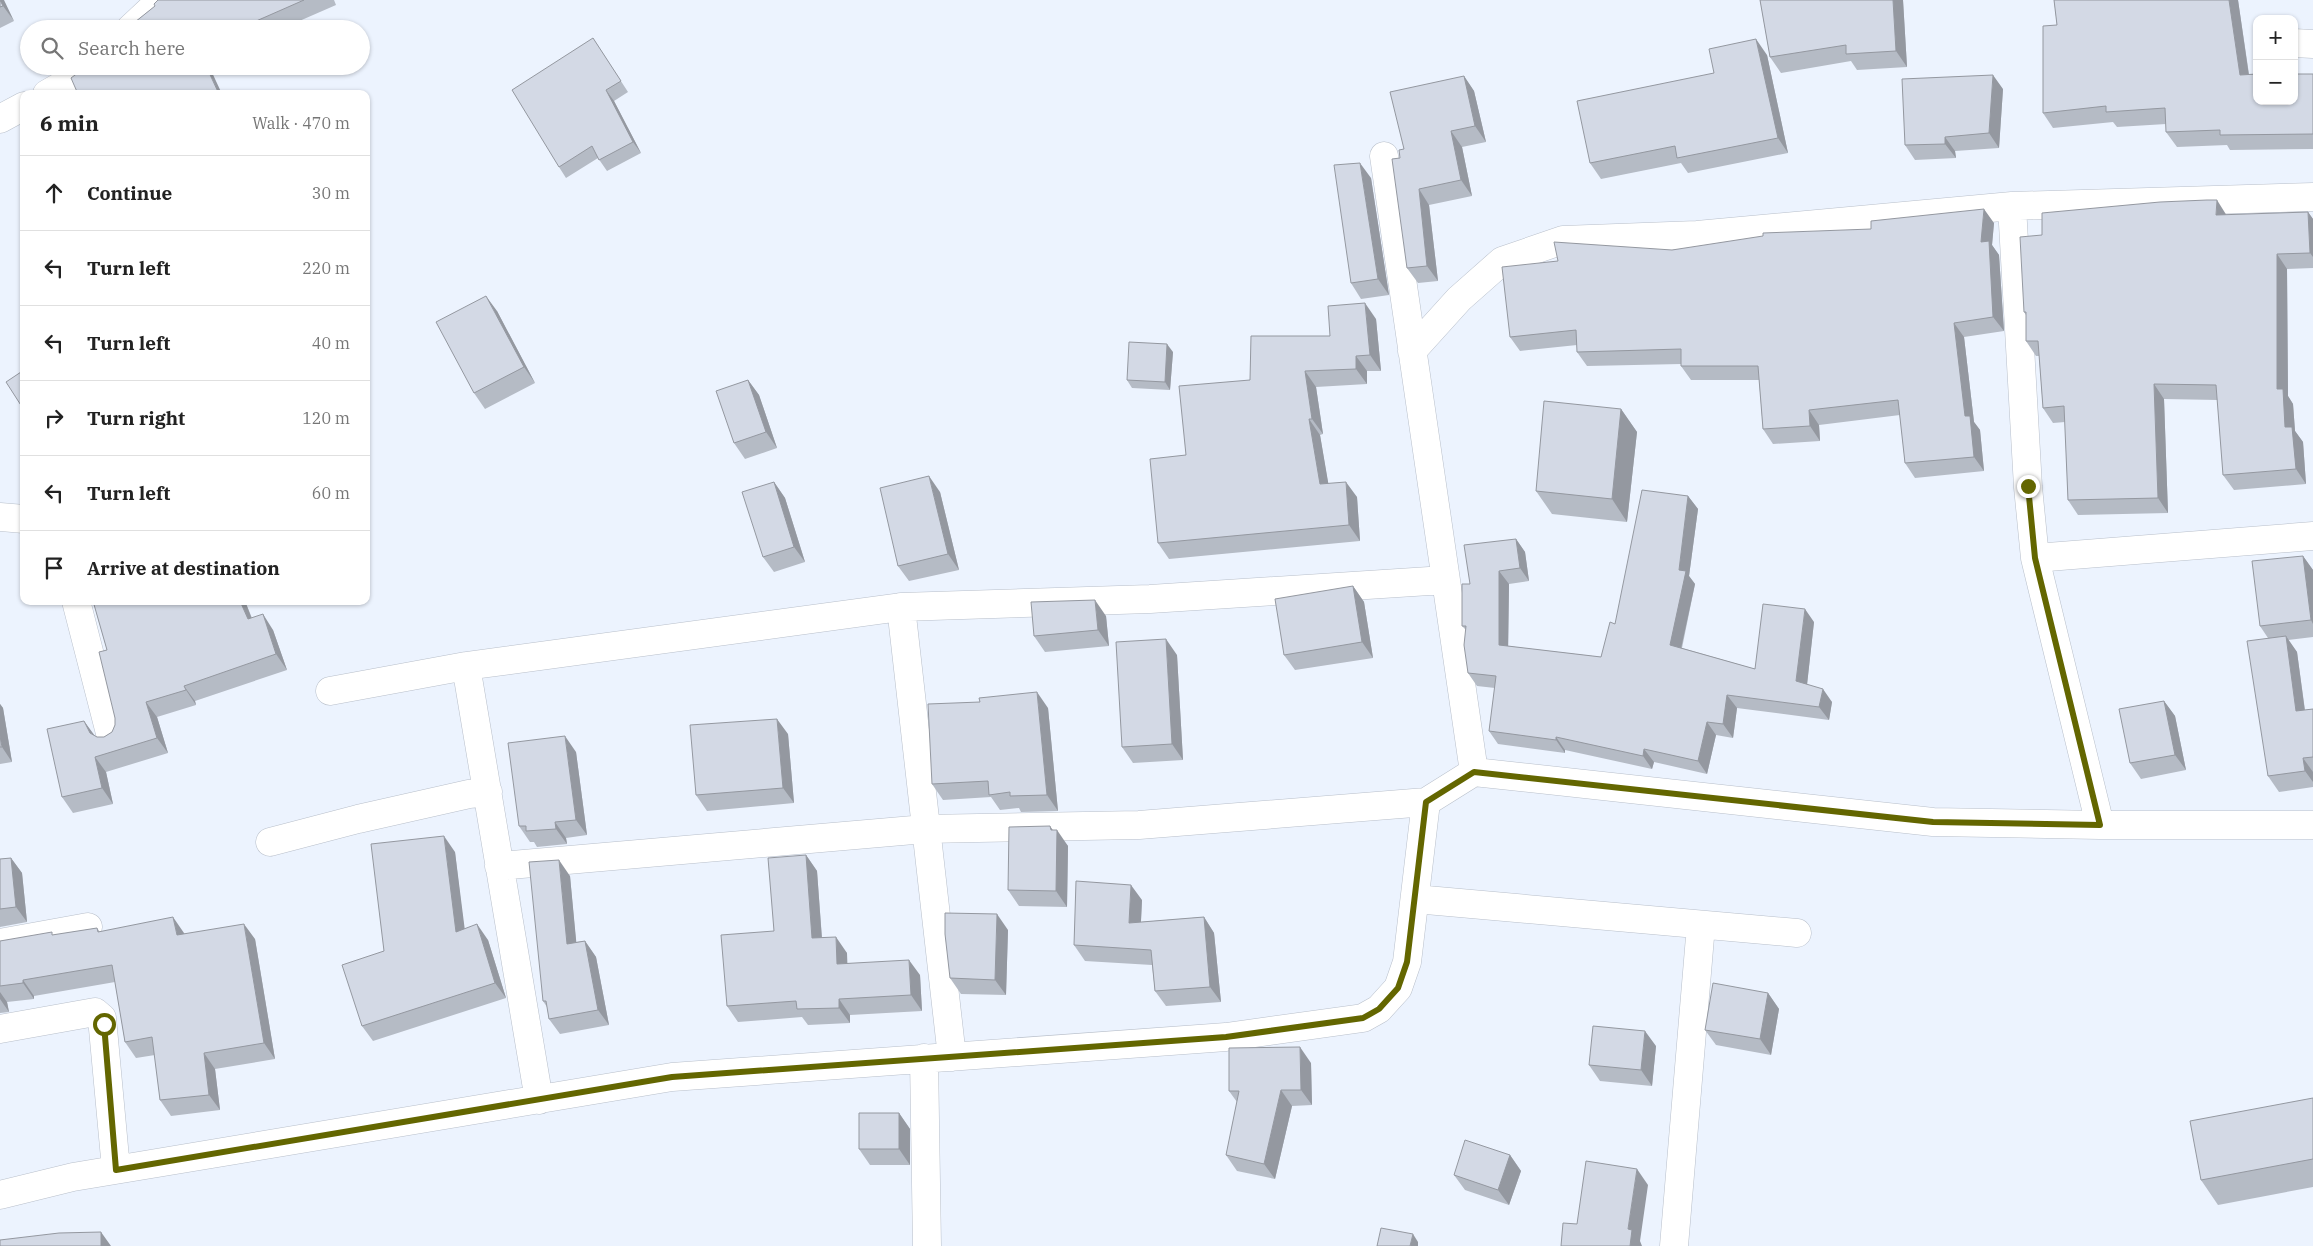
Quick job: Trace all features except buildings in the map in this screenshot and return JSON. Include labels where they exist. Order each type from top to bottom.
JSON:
[{"type":"street","points":[[140,20],[161,0]]},
{"type":"street","points":[[2298,43],[2313,44]]},
{"type":"street","points":[[54,90],[80,75]]},
{"type":"street","points":[[0,120],[20,108]]},
{"type":"street","points":[[1384,156],[1474,772]]},
{"type":"street","points":[[1412,351],[1458,299],[1502,261],[1563,240],[1697,235],[2012,206],[2313,197]]},
{"type":"street","points":[[2012,206],[2028,486],[2035,558],[2100,825]]},
{"type":"street","points":[[0,517],[20,519]]},
{"type":"street","points":[[2035,558],[2313,536]]},
{"type":"street","points":[[330,691],[466,666],[901,606],[1150,599],[1446,580]]},
{"type":"street","points":[[77,605],[110,737]]},
{"type":"street","points":[[901,606],[924,829],[952,1057]]},
{"type":"street","points":[[466,666],[539,1100]]},
{"type":"street","points":[[499,866],[924,829],[1139,824],[1426,802],[1474,772],[1933,822],[2100,825],[2313,824]]},
{"type":"street","points":[[270,842],[376,815],[469,794],[488,792]]},
{"type":"street","points":[[0,1195],[73,1177],[672,1077],[1226,1037],[1363,1018],[1379,1009],[1398,988],[1407,962],[1426,802]]},
{"type":"street","points":[[1415,898],[1797,933]]},
{"type":"street","points":[[1674,1246],[1701,925]]},
{"type":"street","points":[[0,943],[88,928]]},
{"type":"street","points":[[0,1029],[95,1012],[102,1018],[116,1170]]},
{"type":"street","points":[[924,1058],[927,1246]]},
{"type":"route","points":[[104,1024],[116,1170],[672,1077],[1226,1037],[1363,1018],[1379,1009],[1398,988],[1407,962],[1426,802],[1474,772],[1933,822],[2100,825],[2035,558],[2028,486]]}]
